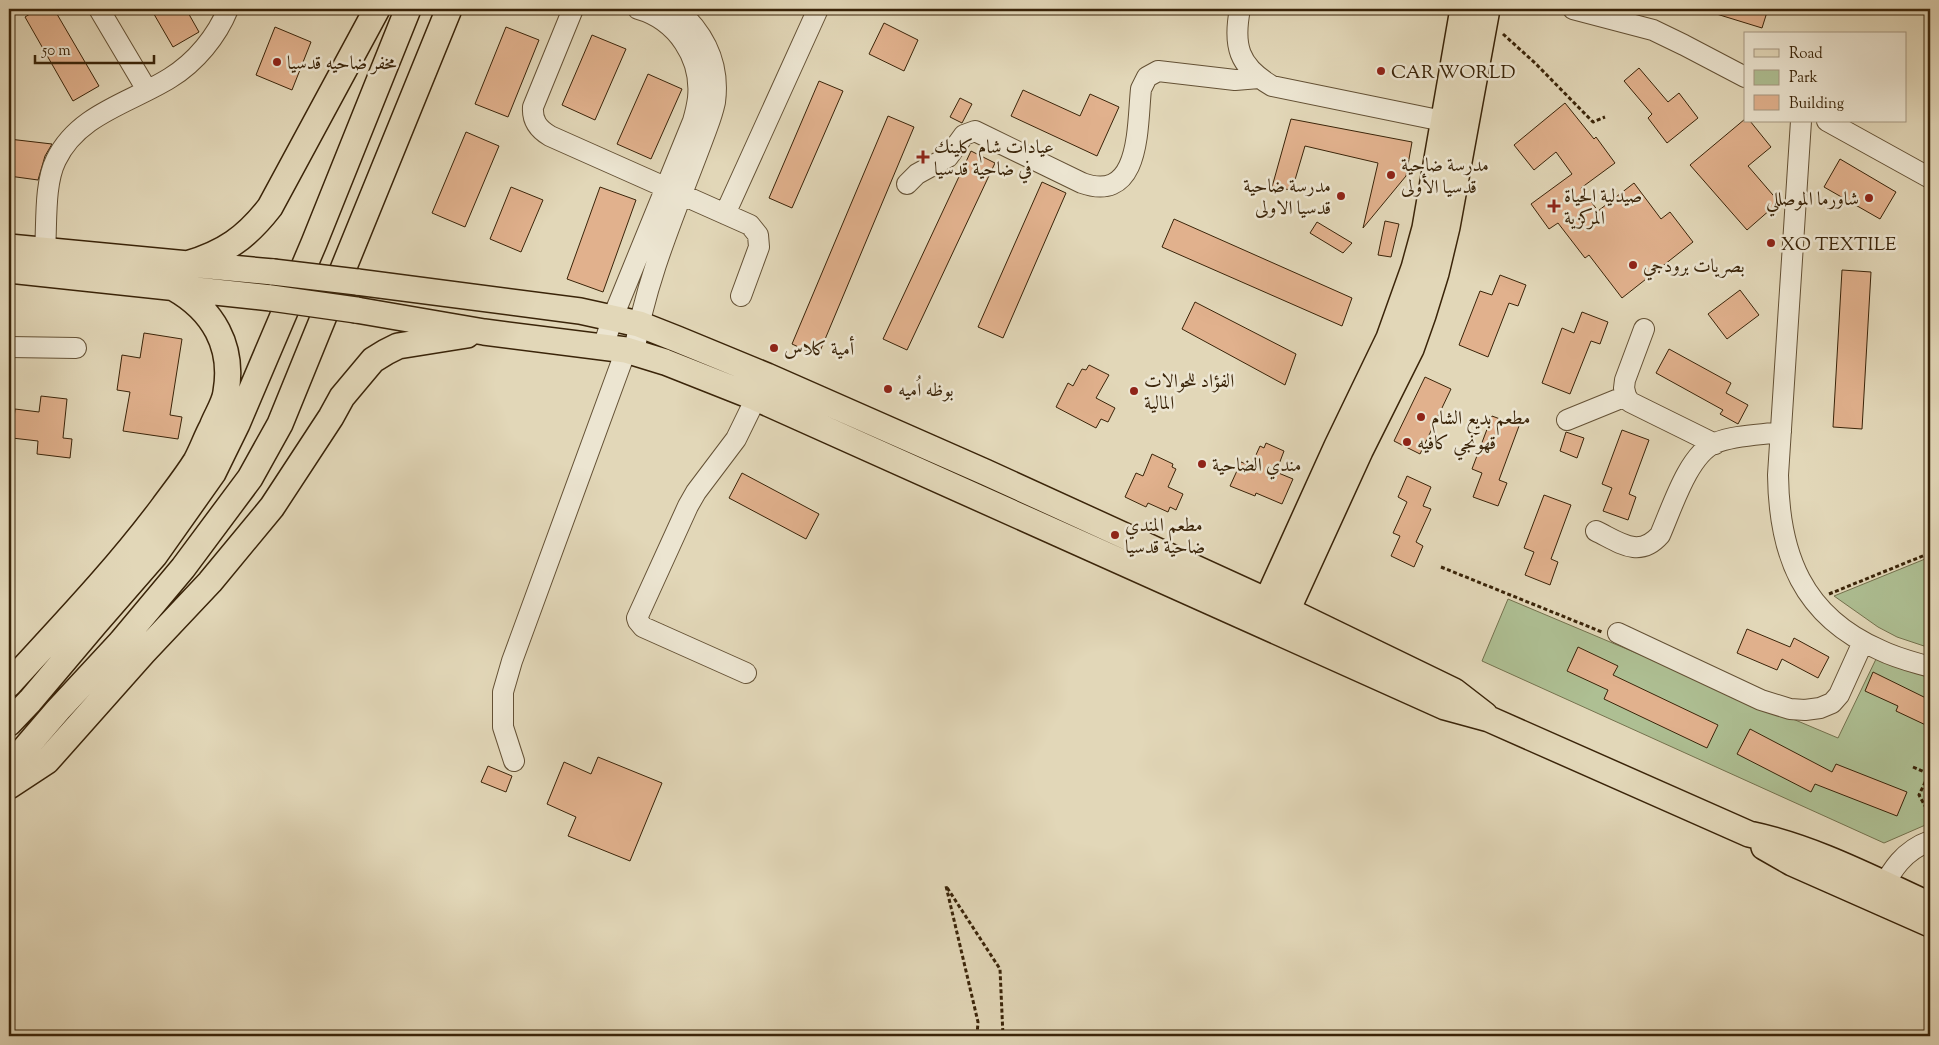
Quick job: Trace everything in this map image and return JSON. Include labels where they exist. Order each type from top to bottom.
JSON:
[{"type":"main road","points":[[187,264],[206,258],[242,238],[270,207],[377,9]]},
{"type":"main road","points":[[9,723],[155,556],[212,473],[237,424],[314,243],[408,9]]},
{"type":"main road","points":[[9,767],[58,710],[121,642],[183,568],[250,478],[280,424],[449,9]]},
{"type":"main road","points":[[1267,628],[1277,605],[1360,451],[1411,349],[1436,273],[1451,126],[1478,12]]},
{"type":"main road","points":[[9,247],[273,272],[357,282],[570,310],[613,317],[638,324],[766,376],[985,472],[1226,596],[1267,628],[1313,635],[1454,691],[1478,708],[1488,719],[1749,834],[1795,846],[1880,892],[1930,924]]},
{"type":"main road","points":[[9,270],[271,298],[356,310],[484,332],[621,350],[665,362],[756,398],[976,495],[1226,596],[1277,605],[1313,635]]},
{"type":"main road","points":[[9,684],[79,609],[139,539],[196,460],[226,394],[228,371],[225,349],[216,330],[206,313],[196,303],[174,288]]},
{"type":"main road","points":[[9,786],[47,760],[210,582],[272,507],[332,417],[342,397],[373,360],[398,346],[484,332]]},
{"type":"main road","points":[[976,495],[985,472]]},
{"type":"main road","points":[[1880,892],[1930,905]]},
{"type":"street","points":[[99,9],[147,90]]},
{"type":"street","points":[[45,250],[49,185],[55,162],[66,142],[83,125],[172,77],[193,60],[212,39],[228,9]]},
{"type":"street","points":[[573,9],[532,107],[534,121],[538,128],[550,136],[750,225],[758,234],[759,247],[741,296]]},
{"type":"street","points":[[514,761],[503,728],[503,692],[512,660],[621,350],[638,324],[698,100],[698,77],[692,55],[680,35],[663,20],[647,11],[638,9]]},
{"type":"street","points":[[621,350],[613,317],[707,128],[715,102],[715,74],[707,47],[693,23],[677,9]]},
{"type":"street","points":[[725,214],[818,9]]},
{"type":"street","points":[[1240,9],[1236,27],[1237,42],[1241,56],[1248,68],[1272,86],[1451,126]]},
{"type":"street","points":[[1573,9],[1653,30],[1684,44],[1744,76]]},
{"type":"street","points":[[908,184],[917,174],[948,157],[964,135],[975,131],[1082,183],[1093,187],[1104,187],[1115,183],[1124,176],[1130,167],[1141,90],[1143,83],[1152,73],[1165,72],[1235,80],[1259,78]]},
{"type":"street","points":[[1801,122],[1781,432],[1778,503],[1782,529],[1799,578],[1813,600],[1828,616],[1863,642],[1889,654],[1930,667]]},
{"type":"street","points":[[1829,122],[1930,178]]},
{"type":"street","points":[[1644,329],[1625,380],[1626,396],[1637,406],[1715,444]]},
{"type":"street","points":[[9,347],[76,348]]},
{"type":"street","points":[[1567,420],[1626,396]]},
{"type":"street","points":[[746,673],[643,627],[637,618],[688,506],[696,492],[736,439],[756,398]]},
{"type":"street","points":[[1596,531],[1627,547],[1636,548],[1654,542],[1660,535],[1691,465],[1705,449],[1725,440],[1781,432]]},
{"type":"street","points":[[1618,633],[1761,700],[1790,709],[1805,710],[1820,708],[1832,703],[1838,695],[1863,642]]},
{"type":"street","points":[[1880,892],[1895,865],[1909,852],[1930,841]]},
{"type":"path","points":[[1478,12],[1535,63],[1593,122],[1605,117]]},
{"type":"path","points":[[1813,600],[1930,553]]},
{"type":"path","points":[[1441,567],[1605,634],[1618,633]]},
{"type":"path","points":[[1913,767],[1929,774],[1919,795],[1930,815]]},
{"type":"path","points":[[977,1036],[978,1022],[946,886],[1000,969],[1003,1036]]},
{"type":"green space","points":[[1930,557],[1930,648],[1897,637],[1878,627],[1834,596]]},
{"type":"green space","points":[[1508,599],[1838,738],[1877,657],[1930,676],[1930,823],[1884,843],[1482,661]]},
{"type":"building","points":[[38,9],[54,9],[99,86],[73,101],[25,17]]},
{"type":"building","points":[[151,9],[186,9],[199,32],[173,47]]},
{"type":"building","points":[[1711,9],[1768,9],[1762,28],[1710,12]]},
{"type":"building","points":[[884,23],[918,40],[904,71],[869,54]]},
{"type":"building","points":[[275,27],[311,42],[292,90],[256,75]]},
{"type":"building","points":[[506,27],[539,40],[508,117],[475,104]]},
{"type":"building","points":[[592,35],[626,49],[595,120],[562,105]]},
{"type":"building","points":[[1639,68],[1668,102],[1679,93],[1698,118],[1667,143],[1648,118],[1652,114],[1624,81]]},
{"type":"building","points":[[648,74],[682,89],[651,159],[617,144]]},
{"type":"building","points":[[819,81],[843,91],[792,208],[769,198]]},
{"type":"building","points":[[1023,90],[1080,116],[1090,94],[1119,107],[1097,156],[1011,116]]},
{"type":"building","points":[[960,98],[972,104],[962,123],[950,117]]},
{"type":"building","points":[[1565,103],[1594,139],[1596,137],[1615,163],[1581,188],[1598,211],[1634,183],[1661,219],[1670,212],[1693,242],[1622,298],[1589,255],[1585,258],[1558,223],[1549,229],[1531,204],[1572,174],[1556,152],[1534,170],[1514,145]]},
{"type":"building","points":[[888,116],[914,127],[818,356],[792,344]]},
{"type":"building","name":"مدرسة ضاحية قدسيا الأولى","points":[[1291,119],[1412,142],[1406,176],[1363,228],[1378,163],[1305,146],[1292,190],[1272,187]]},
{"type":"building","points":[[1744,120],[1744,122],[1751,122],[1771,147],[1748,166],[1779,202],[1747,230],[1690,165]]},
{"type":"building","points":[[466,132],[499,146],[465,227],[432,213]]},
{"type":"building","points":[[9,139],[52,144],[45,156],[38,180],[9,176]]},
{"type":"building","points":[[971,151],[995,163],[907,350],[883,339]]},
{"type":"building","points":[[1840,159],[1896,192],[1880,219],[1824,187]]},
{"type":"building","points":[[1042,182],[1066,193],[1003,338],[978,327]]},
{"type":"building","points":[[511,187],[543,200],[521,252],[490,239]]},
{"type":"building","points":[[600,187],[636,200],[603,292],[567,279]]},
{"type":"building","points":[[1174,219],[1352,298],[1342,326],[1162,247]]},
{"type":"building","points":[[1385,221],[1399,224],[1391,257],[1378,255]]},
{"type":"building","points":[[1317,222],[1352,243],[1343,253],[1310,233]]},
{"type":"building","points":[[1842,270],[1871,272],[1862,429],[1833,427]]},
{"type":"building","points":[[1500,275],[1526,285],[1518,306],[1509,303],[1488,357],[1459,345],[1480,291],[1492,295]]},
{"type":"building","points":[[1740,290],[1759,315],[1727,339],[1708,314]]},
{"type":"building","points":[[1195,302],[1296,354],[1285,385],[1182,329]]},
{"type":"building","points":[[1582,312],[1608,322],[1600,344],[1591,341],[1570,394],[1542,383],[1562,328],[1574,333]]},
{"type":"building","points":[[144,333],[182,339],[170,415],[182,417],[178,439],[123,431],[130,392],[117,390],[122,355],[140,358]]},
{"type":"building","points":[[1669,349],[1731,383],[1726,393],[1748,405],[1738,424],[1720,414],[1723,410],[1656,373]]},
{"type":"building","points":[[1089,365],[1109,375],[1096,398],[1115,408],[1108,422],[1101,419],[1096,428],[1056,407],[1068,383],[1073,386],[1082,369],[1086,370]]},
{"type":"building","points":[[1425,377],[1451,389],[1420,454],[1394,441]]},
{"type":"building","points":[[41,396],[67,399],[63,438],[72,439],[70,458],[37,454],[38,441],[12,438],[15,409],[39,412]]},
{"type":"building","points":[[1492,416],[1519,426],[1499,480],[1507,483],[1498,506],[1473,497],[1482,473],[1472,469]]},
{"type":"building","points":[[1622,430],[1649,440],[1629,494],[1636,497],[1628,520],[1603,511],[1612,488],[1602,484]]},
{"type":"building","points":[[1566,432],[1584,438],[1577,458],[1560,451]]},
{"type":"building","points":[[1266,443],[1284,451],[1276,472],[1293,479],[1282,504],[1256,493],[1255,496],[1230,486],[1241,462],[1251,466],[1260,446],[1264,448]]},
{"type":"building","points":[[1152,454],[1173,464],[1172,467],[1176,469],[1168,487],[1183,494],[1176,510],[1170,507],[1168,512],[1148,503],[1146,507],[1125,497],[1136,473],[1143,476]]},
{"type":"building","points":[[742,473],[819,514],[806,539],[729,498]]},
{"type":"building","points":[[1407,476],[1431,487],[1423,506],[1431,509],[1416,542],[1423,546],[1414,567],[1391,556],[1400,536],[1393,533],[1407,502],[1398,497]]},
{"type":"building","points":[[1544,495],[1571,505],[1551,559],[1558,562],[1550,585],[1525,575],[1534,552],[1524,548]]},
{"type":"building","points":[[1747,629],[1790,647],[1794,638],[1829,657],[1818,678],[1782,659],[1777,670],[1737,653]]},
{"type":"building","points":[[1578,647],[1618,666],[1613,675],[1718,725],[1707,748],[1604,699],[1608,690],[1567,671]]},
{"type":"building","points":[[1873,672],[1930,700],[1930,727],[1896,711],[1898,706],[1865,691]]},
{"type":"building","points":[[1750,729],[1832,772],[1836,764],[1907,792],[1897,816],[1815,784],[1811,792],[1737,754]]},
{"type":"building","points":[[598,757],[662,783],[630,861],[568,836],[576,817],[547,804],[564,762],[591,774]]},
{"type":"building","points":[[488,766],[512,776],[506,792],[481,782]]},
{"type":"place","name":"مخفر ضاحيه قدسيا","points":[[277,62]]},
{"type":"place","name":"CAR WORLD","points":[[1381,71]]},
{"type":"place","name":"عيادات شام كلينك في ضاحية قدسيا","points":[[923,157]]},
{"type":"place","name":"مدرسة ضاحية قدسيا الأولى","points":[[1391,175]]},
{"type":"place","name":"مدرسة ضاحية قدسيا الاولى","points":[[1341,196]]},
{"type":"place","name":"شاورما الموصللي","points":[[1869,198]]},
{"type":"place","name":"صيدلية الحياة المركزية","points":[[1554,206]]},
{"type":"place","name":"XO TEXTILE","points":[[1771,243]]},
{"type":"place","name":"بصريات برودجي","points":[[1633,265]]},
{"type":"place","name":"أمية كلاس","points":[[774,348]]},
{"type":"place","name":"بوظه اُميه","points":[[888,389]]},
{"type":"place","name":"الفؤاد للحوالات المالية","points":[[1134,391]]},
{"type":"place","name":"مطعم بديع الشام","points":[[1421,417]]},
{"type":"place","name":"قهونجي كافيه","points":[[1407,442]]},
{"type":"place","name":"مندي الضاحية","points":[[1202,464]]},
{"type":"place","name":"مطعم المندي ضاحية قدسيا","points":[[1115,535]]}]
